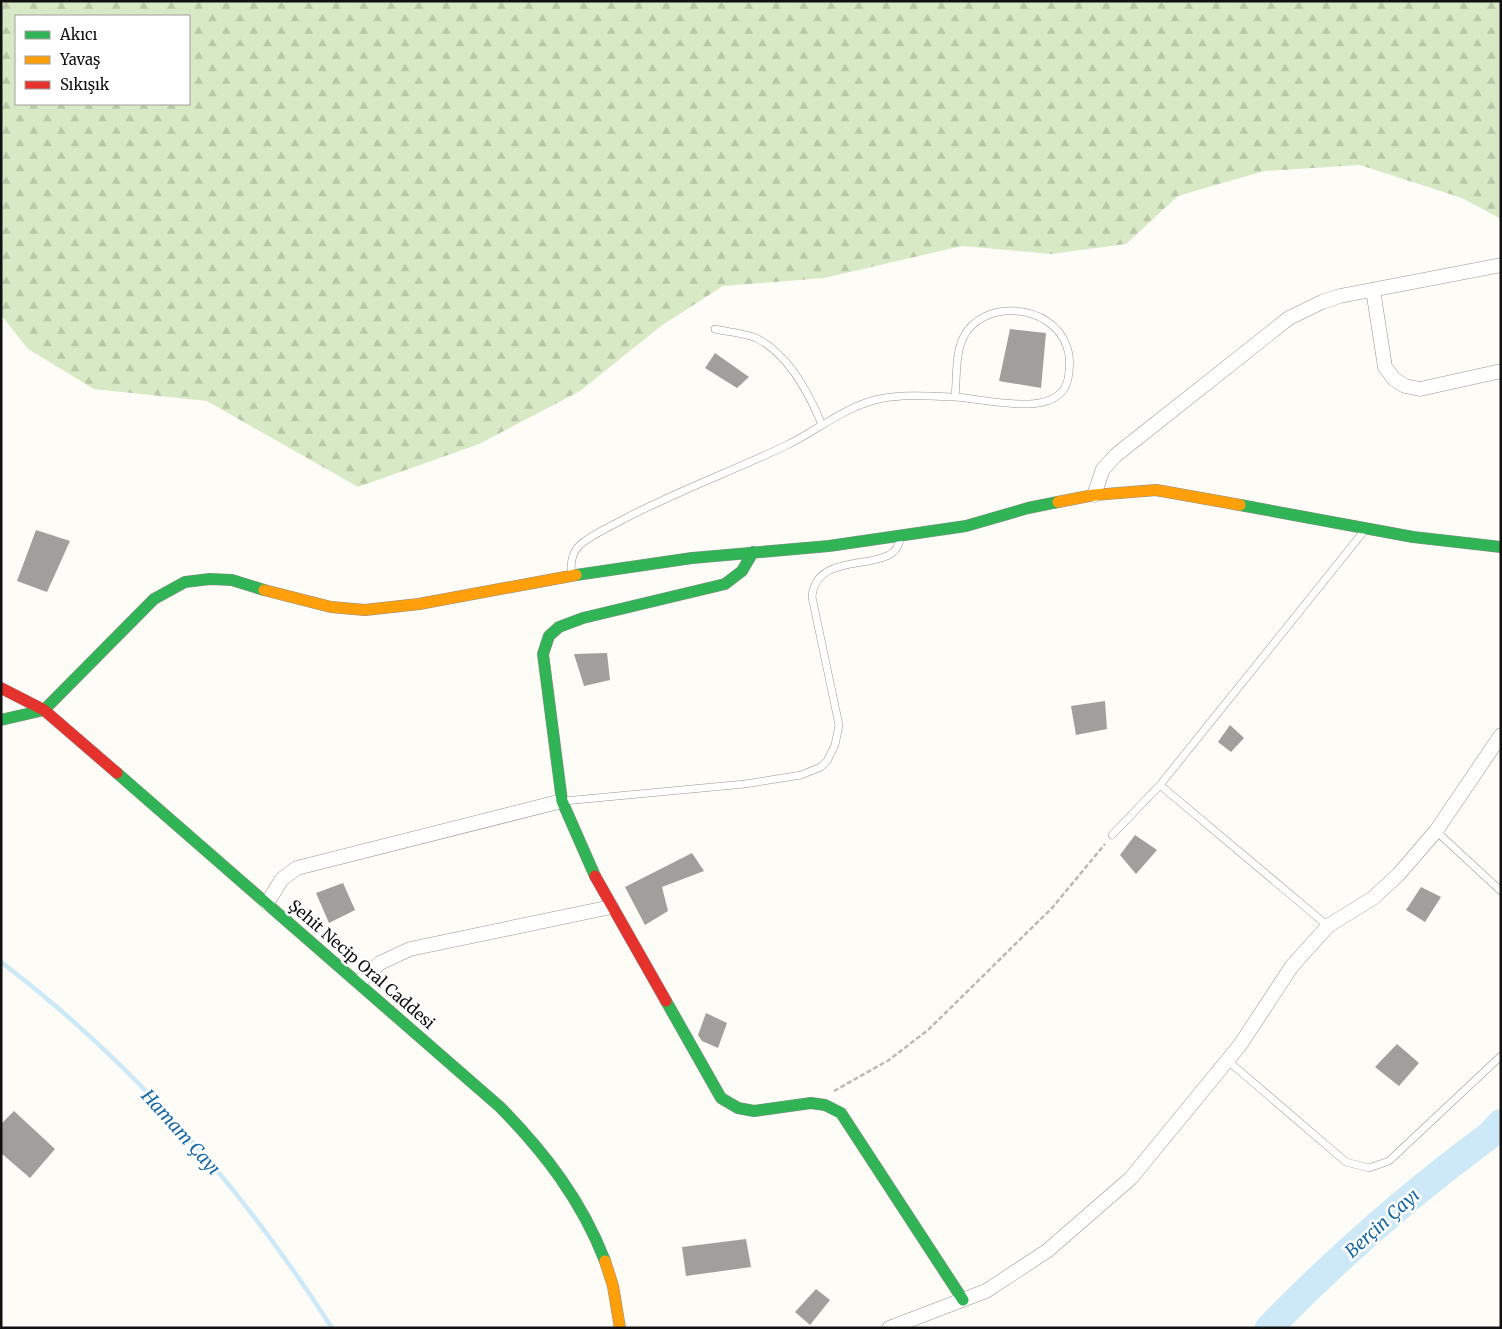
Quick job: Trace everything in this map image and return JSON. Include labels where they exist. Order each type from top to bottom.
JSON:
[{"type":"street","points":[[1094,495],[1103,469],[1116,455],[1274,328],[1304,310],[1322,302],[1373,290],[1501,265]]},
{"type":"street","points":[[1373,290],[1385,367],[1394,379],[1405,386],[1420,389],[1501,371]]},
{"type":"street","points":[[1,720],[44,710],[154,599],[184,582],[210,579],[232,580],[262,590],[330,607],[364,610],[419,604],[570,576],[692,558],[829,546],[966,526],[1028,508],[1094,495],[1156,490],[1413,537],[1501,547]]},
{"type":"street","points":[[753,552],[748,566],[741,574],[725,584],[583,618],[559,627],[549,636],[543,654],[562,801],[588,862],[611,907],[721,1098],[736,1108],[756,1113],[766,1113],[809,1102],[825,1104],[841,1114],[963,1300]]},
{"type":"street","name":"Şehit Necip Oral Caddesi","points":[[1,688],[44,710],[359,982],[498,1106],[524,1132],[557,1172],[596,1239],[611,1279],[620,1328]]},
{"type":"street","points":[[890,1328],[986,1291],[1047,1251],[1131,1178],[1240,1045],[1292,966],[1328,926],[1373,898],[1398,875],[1436,831],[1501,735]]},
{"type":"street","points":[[267,903],[276,886],[297,868],[562,801]]},
{"type":"street","points":[[359,982],[380,963],[410,949],[611,907]]},
{"type":"lane","points":[[570,576],[571,562],[580,544],[683,489],[787,445],[852,408],[880,399],[955,397],[1038,404],[1057,397],[1066,386],[1070,365],[1068,350],[1060,331],[1049,320],[1029,312],[987,316],[971,327],[963,339],[955,397]]},
{"type":"lane","points":[[715,329],[748,335],[773,349],[805,389],[822,425]]},
{"type":"lane","points":[[1112,835],[1160,785],[1367,528]]},
{"type":"lane","points":[[562,801],[745,784],[802,775],[821,767],[835,745],[838,726],[812,597],[815,585],[821,575],[830,568],[872,561],[885,555],[898,545],[900,535]]},
{"type":"lane","points":[[1160,785],[1328,926]]},
{"type":"lane","points":[[1436,831],[1501,891]]},
{"type":"lane","points":[[1228,1060],[1346,1162],[1368,1168],[1389,1161],[1501,1056]]},
{"type":"path","points":[[825,1104],[836,1088],[867,1072],[909,1046],[974,986],[1052,908],[1112,835]]},
{"type":"green space","points":[[1,1],[1501,1],[1501,219],[1462,198],[1360,165],[1264,171],[1178,196],[1126,244],[1051,254],[962,246],[824,278],[723,286],[661,326],[580,391],[479,444],[358,487],[207,401],[94,389],[28,349],[1,315]]},
{"type":"building","points":[[1010,329],[1046,333],[1041,388],[999,381]]},
{"type":"building","points":[[715,353],[749,377],[737,388],[705,368]]},
{"type":"building","points":[[36,530],[70,541],[47,592],[17,581]]},
{"type":"building","points":[[607,653],[610,680],[584,686],[574,654]]},
{"type":"building","points":[[1105,701],[1107,729],[1076,735],[1071,706]]},
{"type":"building","points":[[1230,725],[1244,738],[1231,752],[1218,742]]},
{"type":"building","points":[[1135,835],[1157,850],[1136,874],[1120,855]]},
{"type":"building","points":[[692,853],[704,871],[662,887],[668,911],[645,925],[625,887]]},
{"type":"building","points":[[343,883],[355,910],[329,923],[316,893]]},
{"type":"building","points":[[1421,887],[1441,897],[1425,922],[1406,910]]},
{"type":"building","points":[[706,1013],[727,1023],[718,1048],[702,1041],[698,1035]]},
{"type":"building","points":[[1397,1044],[1419,1063],[1399,1086],[1375,1067]]},
{"type":"building","points":[[14,1111],[55,1149],[30,1178],[1,1153],[1,1124]]},
{"type":"building","points":[[746,1239],[751,1267],[686,1276],[682,1247]]},
{"type":"building","points":[[816,1289],[830,1300],[810,1325],[795,1312]]},
{"type":"waterway","name":"Hamam Çayı","points":[[1,962],[50,1001],[96,1042],[183,1130],[261,1226],[332,1328]]},
{"type":"waterway","name":"Berçin Çayı","points":[[1269,1328],[1348,1251],[1432,1180],[1490,1135],[1501,1123]]},
{"type":"traffic: fast","points":[[576,575],[692,558],[829,546],[966,526],[1028,508],[1058,502]]},
{"type":"traffic: fast","points":[[1240,505],[1413,537],[1501,547]]},
{"type":"traffic: fast","points":[[595,876],[562,801],[543,654],[549,636],[559,627],[583,618],[725,584],[742,571],[753,552]]},
{"type":"traffic: fast","points":[[1,720],[44,710],[154,599],[185,582],[210,579],[232,580],[264,590]]},
{"type":"traffic: fast","points":[[117,773],[500,1107],[547,1160],[574,1198],[596,1239],[605,1261]]},
{"type":"traffic: fast","points":[[666,1001],[721,1098],[738,1108],[754,1111],[811,1103],[825,1105],[841,1113],[963,1300]]},
{"type":"traffic: slow","points":[[1058,502],[1094,495],[1156,490],[1240,505]]},
{"type":"traffic: slow","points":[[264,590],[331,607],[365,610],[419,604],[576,575]]},
{"type":"traffic: slow","points":[[605,1261],[613,1286],[620,1328]]},
{"type":"traffic: jam","points":[[1,688],[44,710],[117,773]]},
{"type":"traffic: jam","points":[[595,876],[666,1001]]}]
